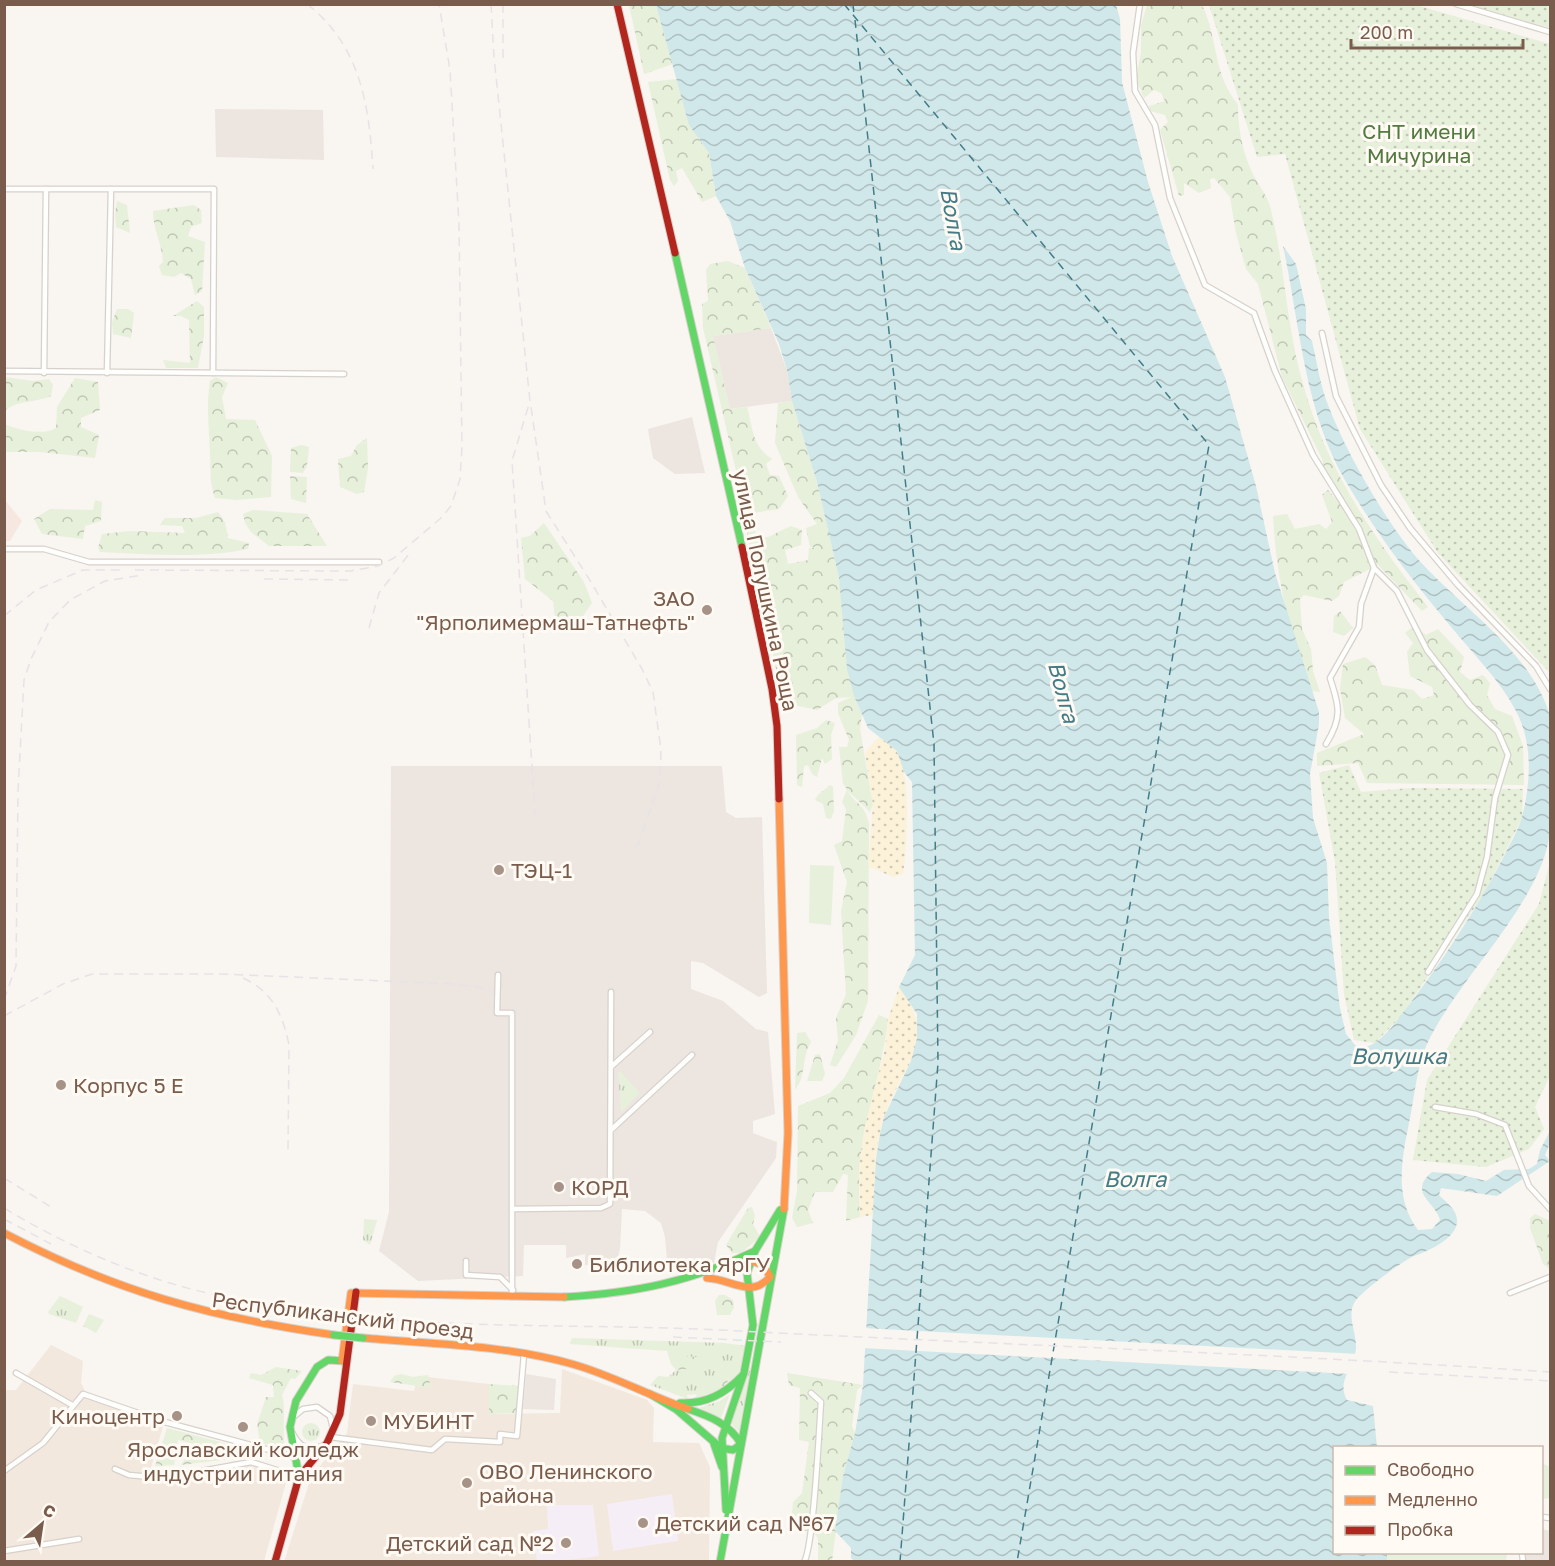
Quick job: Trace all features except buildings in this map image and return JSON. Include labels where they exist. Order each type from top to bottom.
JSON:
[{"type":"main road","name":"улица Полушкина Роща","points":[[617,4],[727,480],[776,713],[788,1133],[787,1195],[725,1530]]},
{"type":"main road","name":"улица Полушкина Роща","points":[[692,1279],[734,1263],[755,1251],[777,1217],[787,1195]]},
{"type":"main road","name":"Республиканский проезд","points":[[4,1233],[82,1274],[142,1297],[221,1318],[334,1335],[524,1354],[567,1362],[665,1400],[725,1427],[738,1438],[741,1444]]},
{"type":"main road","points":[[720,1562],[725,1530],[721,1448],[725,1427],[744,1373],[753,1325],[747,1290],[750,1260],[755,1251]]},
{"type":"main road","name":"улица Полушкина Роща","points":[[734,1263],[750,1260]]},
{"type":"main road","points":[[747,1290],[764,1286],[770,1277],[766,1268],[750,1260]]},
{"type":"main road","name":"улица Полушкина Роща","points":[[345,1361],[353,1292],[513,1294],[638,1290],[713,1277],[747,1290]]},
{"type":"main road","points":[[275,1562],[299,1478],[330,1437],[340,1414],[345,1361],[331,1359],[321,1363],[312,1373],[297,1399],[290,1429],[297,1457],[299,1478]]},
{"type":"main road","name":"Республиканский проезд","points":[[665,1400],[689,1404],[713,1399],[734,1385],[744,1373]]},
{"type":"main road","name":"Республиканский проезд","points":[[650,1394],[677,1410],[721,1448]]},
{"type":"main road","name":"Республиканский проезд","points":[[714,1444],[724,1473]]},
{"type":"main road","points":[[721,1448],[733,1450],[741,1444]]},
{"type":"street","points":[[1140,4],[1133,53],[1135,91],[1155,125],[1170,198],[1206,285],[1254,313],[1275,371],[1313,455],[1359,529],[1374,568],[1396,591],[1427,650],[1470,705],[1498,732],[1508,755],[1495,798],[1487,857],[1477,894],[1428,972]]},
{"type":"street","points":[[1456,4],[1551,32]]},
{"type":"street","points":[[4,189],[213,189],[213,373]]},
{"type":"street","points":[[44,373],[46,189]]},
{"type":"street","points":[[107,373],[111,189]]},
{"type":"street","points":[[1322,333],[1336,396],[1381,485],[1410,528],[1458,585],[1536,666],[1551,689]]},
{"type":"street","points":[[4,371],[344,374]]},
{"type":"street","points":[[4,549],[44,549],[89,562],[379,562]]},
{"type":"street","points":[[1326,744],[1337,727],[1339,706],[1330,678],[1359,627],[1361,604],[1374,568]]},
{"type":"street","points":[[498,975],[497,1013],[512,1013],[513,1294]]},
{"type":"street","points":[[512,1209],[601,1208],[610,1204],[611,992]]},
{"type":"street","points":[[612,1066],[650,1032]]},
{"type":"street","points":[[611,1130],[692,1054]]},
{"type":"street","points":[[1435,1107],[1476,1114],[1505,1125],[1529,1186],[1551,1209]]},
{"type":"street","points":[[466,1261],[466,1275],[500,1277],[513,1294]]},
{"type":"street","points":[[1510,1293],[1551,1276]]},
{"type":"street","points":[[330,1437],[432,1450],[445,1439],[500,1442],[500,1434],[517,1436],[524,1354]]},
{"type":"street","points":[[16,1372],[72,1405]]},
{"type":"street","points":[[804,1562],[808,1546],[821,1402],[811,1393]]},
{"type":"street","points":[[4,1471],[43,1443],[83,1394],[161,1421],[297,1457]]},
{"type":"street","points":[[290,1429],[299,1444],[308,1448],[318,1448],[330,1437],[330,1416],[317,1407],[303,1409],[291,1419]]},
{"type":"street","points":[[115,1468],[129,1475],[151,1477],[194,1473],[250,1462],[299,1478]]},
{"type":"street","points":[[4,1551],[79,1539]]},
{"type":"shaded area","points":[[215,109],[323,110],[324,160],[216,157]]},
{"type":"shaded area","points":[[771,328],[787,370],[792,401],[730,409],[713,336]]},
{"type":"shaded area","points":[[692,417],[705,473],[675,474],[653,458],[648,429]]},
{"type":"shaded area","points":[[5,500],[22,521],[10,541],[5,541]]},
{"type":"shaded area","points":[[391,766],[722,766],[726,812],[736,818],[762,817],[767,993],[759,997],[703,963],[691,961],[691,989],[723,1001],[756,1029],[768,1032],[775,1114],[753,1121],[753,1133],[777,1142],[776,1158],[718,1242],[714,1263],[668,1272],[665,1237],[661,1223],[645,1211],[622,1209],[620,1249],[616,1264],[585,1265],[585,1254],[566,1258],[566,1245],[524,1245],[523,1276],[418,1281],[379,1251],[389,1212]]},
{"type":"shaded area","points":[[51,1345],[83,1361],[81,1383],[89,1399],[164,1423],[147,1481],[250,1465],[288,1476],[264,1561],[5,1561],[4,1390],[16,1390]]},
{"type":"shaded area","points":[[562,1369],[647,1400],[654,1408],[653,1442],[699,1443],[710,1467],[709,1561],[284,1562],[311,1477],[347,1433],[353,1384],[414,1391],[418,1376],[489,1384],[489,1414],[560,1413]]},
{"type":"shaded area","points":[[526,1374],[556,1379],[554,1410],[523,1409]]},
{"type":"shaded area","name":"Детский сад №67","points":[[672,1494],[678,1541],[613,1551],[607,1504]]},
{"type":"shaded area","name":"Детский сад №2","points":[[547,1505],[593,1505],[599,1556],[560,1561],[537,1561],[533,1531],[548,1529]]},
{"type":"shaded area","points":[[1543,1529],[1550,1531],[1550,1561],[1526,1561],[1525,1554],[1543,1554]]},
{"type":"green space","points":[[629,5],[656,5],[673,64],[644,74]]},
{"type":"green space","points":[[1147,5],[1202,5],[1224,81],[1238,104],[1243,149],[1270,206],[1295,352],[1310,406],[1322,438],[1335,468],[1368,524],[1428,607],[1422,611],[1378,565],[1344,582],[1339,596],[1332,601],[1304,595],[1300,599],[1302,629],[1311,649],[1313,671],[1320,692],[1312,691],[1290,627],[1277,560],[1273,516],[1287,514],[1295,529],[1319,524],[1326,529],[1332,522],[1322,495],[1328,490],[1336,499],[1340,495],[1326,479],[1322,459],[1282,377],[1258,284],[1246,269],[1236,233],[1230,197],[1214,178],[1210,179],[1211,188],[1199,193],[1184,183],[1184,195],[1179,196],[1160,130],[1168,122],[1165,115],[1150,111],[1149,106],[1165,101],[1161,93],[1154,90],[1144,98],[1136,79],[1141,52],[1141,25]]},
{"type":"green space","name":"СНТ имени Мичурина","points":[[1209,5],[1416,5],[1550,44],[1550,673],[1438,553],[1360,429],[1285,154],[1257,157]]},
{"type":"green space","points":[[1470,5],[1550,5],[1550,28]]},
{"type":"green space","points":[[677,79],[696,135],[709,153],[716,196],[702,202],[682,168],[676,171],[678,181],[674,186],[670,180],[648,82]]},
{"type":"green space","points":[[117,201],[127,205],[130,233],[116,227]]},
{"type":"green space","points":[[194,205],[201,210],[202,223],[191,227],[188,236],[205,242],[202,291],[195,295],[191,279],[181,273],[174,277],[162,275],[159,266],[163,262],[153,211]]},
{"type":"green space","points":[[728,261],[745,268],[771,328],[713,336],[730,409],[747,407],[757,443],[772,459],[766,464],[770,475],[779,476],[788,496],[779,509],[746,514],[703,328],[702,304],[708,301],[706,270],[710,264]]},
{"type":"green space","points":[[197,301],[204,307],[204,336],[198,368],[166,368],[163,360],[190,363],[189,320],[181,316],[173,316]]},
{"type":"green space","points":[[117,309],[128,309],[134,313],[131,338],[113,334],[112,322]]},
{"type":"green space","points":[[5,377],[33,381],[49,379],[53,385],[51,396],[20,403],[5,411]]},
{"type":"green space","points":[[216,377],[228,383],[222,397],[226,419],[255,420],[272,456],[271,497],[236,500],[215,498],[211,480],[208,408],[210,381]]},
{"type":"green space","points":[[75,378],[98,382],[100,410],[81,418],[81,427],[99,435],[95,458],[40,452],[5,452],[5,424],[38,432],[56,428],[57,407]]},
{"type":"green space","points":[[792,401],[817,482],[839,578],[854,696],[862,714],[860,729],[873,805],[870,812],[847,790],[862,807],[869,823],[868,1001],[856,1035],[836,1067],[830,1065],[838,1040],[836,1018],[846,994],[841,911],[847,882],[834,845],[842,841],[846,809],[842,802],[847,789],[843,784],[839,747],[847,747],[849,740],[838,713],[838,703],[852,697],[836,698],[817,710],[784,706],[744,519],[761,538],[791,526],[802,530],[801,545],[785,550],[788,564],[808,560],[809,548],[818,547],[810,547],[806,528],[817,524],[798,497],[775,443],[778,403]]},
{"type":"green space","points":[[367,438],[368,469],[364,492],[357,494],[340,487],[338,459],[351,456],[357,445]]},
{"type":"green space","points":[[301,445],[309,447],[307,466],[303,473],[290,472],[291,448]]},
{"type":"green space","points":[[290,476],[307,477],[306,503],[291,499]]},
{"type":"green space","points":[[95,500],[102,502],[101,521],[85,526],[83,539],[42,534],[34,519],[50,509],[93,510]]},
{"type":"green space","points":[[253,510],[307,514],[327,546],[269,546],[251,532],[245,523],[243,514]]},
{"type":"green space","points":[[218,512],[225,522],[228,538],[249,543],[248,549],[212,554],[174,555],[100,552],[98,548],[102,534],[130,531],[185,533],[182,526],[160,525],[165,518],[196,518]]},
{"type":"green space","points":[[544,523],[584,582],[592,603],[581,619],[555,618],[553,601],[525,579],[521,538],[530,536]]},
{"type":"green space","points":[[1340,611],[1353,628],[1344,636],[1333,632],[1334,616]]},
{"type":"green space","points":[[1414,626],[1426,635],[1438,629],[1464,657],[1460,672],[1470,680],[1483,675],[1490,683],[1487,695],[1495,709],[1512,716],[1523,746],[1524,785],[1367,783],[1358,763],[1317,766],[1317,753],[1364,734],[1345,718],[1340,689],[1343,664],[1365,657],[1375,665],[1382,685],[1413,690],[1422,699],[1434,695],[1432,687],[1410,676],[1407,652],[1413,643],[1405,633]]},
{"type":"green space","points":[[826,720],[835,723],[831,735],[832,759],[825,764],[822,758],[817,777],[812,774],[808,765],[804,766],[802,787],[797,785],[796,735],[817,728]]},
{"type":"green space","points":[[1349,765],[1361,792],[1411,788],[1523,789],[1522,818],[1485,892],[1401,1016],[1375,1043],[1354,1040],[1344,994],[1335,862],[1319,773]]},
{"type":"green space","points":[[830,785],[833,787],[834,811],[831,819],[826,818],[823,804],[815,800]]},
{"type":"green space","points":[[1550,862],[1550,1076],[1535,1107],[1544,1129],[1529,1149],[1486,1167],[1413,1160],[1427,1080],[1539,904]]},
{"type":"green space","points":[[810,865],[834,866],[831,925],[809,923]]},
{"type":"green space","points":[[879,1015],[888,1019],[860,1158],[860,1217],[846,1221],[848,1175],[843,1174],[833,1192],[815,1192],[808,1210],[813,1223],[797,1227],[792,1218],[797,1191],[798,1106],[830,1093],[844,1078]]},
{"type":"green space","points":[[805,1032],[811,1042],[799,1084],[795,1090],[797,1033]]},
{"type":"green space","points":[[820,1054],[825,1074],[822,1081],[807,1081],[815,1055]]},
{"type":"green space","points":[[618,1072],[621,1072],[640,1093],[621,1112]]},
{"type":"green space","points":[[752,1207],[755,1216],[753,1224],[760,1237],[741,1253],[732,1253],[726,1245],[748,1208]]},
{"type":"green space","points":[[1535,1214],[1550,1221],[1550,1269],[1543,1264],[1530,1228],[1530,1218]]},
{"type":"green space","points":[[364,1219],[377,1220],[370,1245],[363,1240]]},
{"type":"green space","points":[[719,1295],[725,1295],[733,1300],[734,1307],[730,1315],[717,1315],[715,1301]]},
{"type":"green space","points":[[60,1296],[83,1307],[76,1323],[49,1314],[48,1312]]},
{"type":"green space","points":[[89,1314],[104,1320],[96,1333],[83,1326]]},
{"type":"green space","points":[[572,1338],[724,1343],[748,1346],[744,1365],[734,1380],[723,1388],[729,1379],[716,1375],[703,1389],[704,1394],[709,1395],[695,1398],[697,1394],[687,1395],[688,1399],[650,1385],[658,1376],[668,1377],[676,1370],[688,1369],[682,1356],[671,1364],[667,1351],[570,1344]]},
{"type":"green space","points":[[682,1356],[699,1357],[699,1368],[676,1370],[671,1364]]},
{"type":"green space","points":[[276,1367],[302,1371],[295,1379],[291,1378],[282,1395],[285,1448],[260,1443],[257,1424],[266,1397],[274,1397],[273,1385],[249,1378],[251,1373],[261,1375]]},
{"type":"green space","points":[[750,1368],[750,1371],[739,1432],[730,1422]]},
{"type":"green space","points":[[787,1373],[863,1385],[857,1390],[852,1426],[855,1433],[843,1476],[832,1561],[818,1561],[818,1538],[813,1533],[791,1527],[793,1502],[802,1493],[809,1442],[799,1440],[800,1388],[789,1385]]},
{"type":"green space","points":[[401,1374],[413,1377],[428,1375],[431,1388],[390,1382],[394,1376]]},
{"type":"green space","points":[[716,1375],[729,1379],[719,1391],[704,1394],[703,1389]]},
{"type":"green space","points":[[489,1384],[519,1386],[517,1413],[489,1414]]},
{"type":"green space","points":[[730,1394],[721,1418],[699,1408],[720,1401]]},
{"type":"green space","points":[[311,1423],[317,1426],[320,1432],[317,1438],[311,1441],[305,1438],[302,1432],[305,1426]]},
{"type":"green space","points":[[167,1428],[243,1448],[239,1458],[181,1465],[194,1444],[178,1440],[174,1465],[155,1466]]},
{"type":"green space","points":[[1543,1464],[1550,1467],[1550,1498],[1543,1499]]},
{"type":"green space","points":[[1387,1554],[1507,1554],[1506,1561],[1387,1562]]},
{"type":"sand","points":[[879,737],[897,752],[902,763],[907,794],[903,874],[893,877],[868,866],[873,805],[865,752]]},
{"type":"sand","points":[[899,987],[911,1006],[917,1023],[917,1039],[914,1054],[884,1118],[878,1142],[874,1215],[860,1217],[859,1165],[865,1126],[885,1049],[888,1019]]},
{"type":"water","name":"Волга","points":[[656,5],[1116,5],[1120,19],[1122,82],[1148,182],[1172,256],[1225,377],[1256,486],[1275,573],[1319,712],[1310,774],[1313,818],[1327,863],[1329,918],[1340,1008],[1346,1034],[1355,1045],[1366,1047],[1379,1040],[1391,1028],[1437,967],[1478,902],[1516,833],[1522,817],[1529,777],[1528,749],[1522,723],[1509,699],[1396,557],[1346,482],[1332,454],[1312,397],[1283,246],[1296,264],[1306,309],[1306,335],[1312,341],[1325,397],[1345,443],[1367,484],[1404,542],[1417,558],[1508,647],[1525,667],[1538,688],[1548,710],[1552,750],[1551,821],[1544,858],[1516,912],[1458,992],[1423,1053],[1403,1154],[1402,1181],[1406,1206],[1418,1230],[1432,1229],[1440,1220],[1422,1192],[1422,1186],[1432,1172],[1458,1174],[1486,1181],[1504,1170],[1529,1169],[1537,1164],[1540,1150],[1550,1131],[1550,1143],[1545,1155],[1550,1161],[1497,1196],[1441,1188],[1439,1195],[1451,1206],[1457,1216],[1453,1233],[1441,1243],[1408,1259],[1384,1276],[1361,1295],[1353,1306],[1351,1313],[1356,1347],[1344,1382],[1344,1394],[1347,1400],[1373,1406],[1377,1446],[1333,1446],[1333,1554],[1387,1554],[1387,1561],[854,1561],[851,1558],[851,1548],[835,1531],[843,1476],[855,1433],[863,1385],[876,1159],[880,1134],[884,1117],[911,1061],[917,1038],[917,1014],[899,987],[915,955],[912,782],[904,772],[897,751],[868,728],[854,696],[847,669],[839,578],[817,482],[792,401],[787,370],[779,344],[745,268],[730,221],[716,196],[709,153],[689,125]]},
{"type":"pier","points":[[863,1328],[1359,1354],[1350,1374],[862,1348]]},
{"type":"ferry route","points":[[844,4],[1209,445],[1017,1562]]},
{"type":"ferry route","points":[[853,4],[854,15]]},
{"type":"ferry route","points":[[855,20],[934,744],[938,1063],[900,1562]]},
{"type":"railway","points":[[307,4],[340,39],[351,58],[365,100],[373,169]]},
{"type":"railway","points":[[135,570],[350,571],[378,566],[394,558],[441,518],[451,506],[460,479],[462,447],[459,224],[450,70],[439,4]]},
{"type":"railway","points":[[491,4],[494,57],[530,401],[512,461],[535,814]]},
{"type":"railway","points":[[503,4],[503,61]]},
{"type":"railway","points":[[531,407],[546,511],[591,582],[653,692],[661,750],[660,781],[637,848]]},
{"type":"railway","points":[[369,628],[379,593],[409,554]]},
{"type":"railway","points":[[4,616],[36,590],[83,570],[126,570]]},
{"type":"railway","points":[[4,1000],[16,966],[18,791],[24,680],[31,659],[49,622],[70,600],[105,581],[143,575]]},
{"type":"railway","points":[[264,579],[354,580]]},
{"type":"railway","points":[[4,1016],[63,984],[92,974],[222,974],[453,984],[490,989]]},
{"type":"railway","points":[[243,978],[262,990],[275,1005],[289,1045],[288,1150]]},
{"type":"railway","points":[[4,1178],[51,1207]]},
{"type":"railway","points":[[4,1208],[77,1247],[154,1278],[207,1293],[273,1306],[339,1315],[405,1321],[673,1328],[1550,1372]]},
{"type":"railway","points":[[4,1219],[51,1244]]},
{"type":"railway","points":[[673,1337],[781,1342]]},
{"type":"railway","points":[[1389,1372],[1550,1381]]},
{"type":"traffic: fast","points":[[675,253],[742,547]]},
{"type":"traffic: fast","points":[[720,1562],[784,1209]]},
{"type":"traffic: fast","points":[[726,1510],[722,1438],[744,1373],[753,1325],[747,1273],[755,1251],[780,1210]]},
{"type":"traffic: fast","points":[[564,1297],[638,1289],[662,1284],[708,1271],[755,1251]]},
{"type":"traffic: fast","points":[[334,1335],[363,1338]]},
{"type":"traffic: fast","points":[[299,1477],[290,1427],[296,1401],[317,1367],[328,1360],[345,1361]]},
{"type":"traffic: fast","points":[[680,1403],[698,1402],[714,1397],[729,1388],[743,1375]]},
{"type":"traffic: fast","points":[[650,1394],[677,1410],[721,1448],[733,1450],[741,1444],[725,1426],[688,1409]]},
{"type":"traffic: fast","points":[[714,1444],[722,1467]]},
{"type":"traffic: slow","points":[[779,799],[788,1133],[784,1209]]},
{"type":"traffic: slow","points":[[4,1233],[45,1254],[86,1271],[164,1299],[246,1320],[334,1335]]},
{"type":"traffic: slow","points":[[707,1278],[740,1286],[756,1287],[770,1277],[761,1265],[746,1261]]},
{"type":"traffic: slow","points":[[342,1361],[351,1293],[564,1297]]},
{"type":"traffic: slow","points":[[363,1338],[469,1346],[547,1358],[602,1374],[688,1409]]},
{"type":"traffic: jam","points":[[617,4],[675,253]]},
{"type":"traffic: jam","points":[[742,547],[772,689],[777,726],[779,799]]},
{"type":"traffic: jam","points":[[275,1562],[299,1477],[327,1443],[340,1414],[356,1292]]},
{"type":"place","name":"ЗАО \"Ярполимермаш-Татнефть\"","points":[[707,610]]},
{"type":"place","name":"ТЭЦ-1","points":[[499,870]]},
{"type":"place","name":"Корпус 5 E","points":[[61,1085]]},
{"type":"place","name":"КОРД","points":[[559,1187]]},
{"type":"place","name":"Библиотека ЯрГУ","points":[[577,1264]]},
{"type":"place","name":"Киноцентр","points":[[177,1416]]},
{"type":"place","name":"МУБИНТ","points":[[371,1421]]},
{"type":"place","name":"Ярославский колледж индустрии питания","points":[[243,1427]]},
{"type":"place","name":"ОВО Ленинского района","points":[[467,1483]]},
{"type":"place","name":"Детский сад №67","points":[[643,1523]]},
{"type":"place","name":"Детский сад №2","points":[[566,1543]]},
{"type":"water label","name":"Волушка","points":[[1399,1055]]}]
